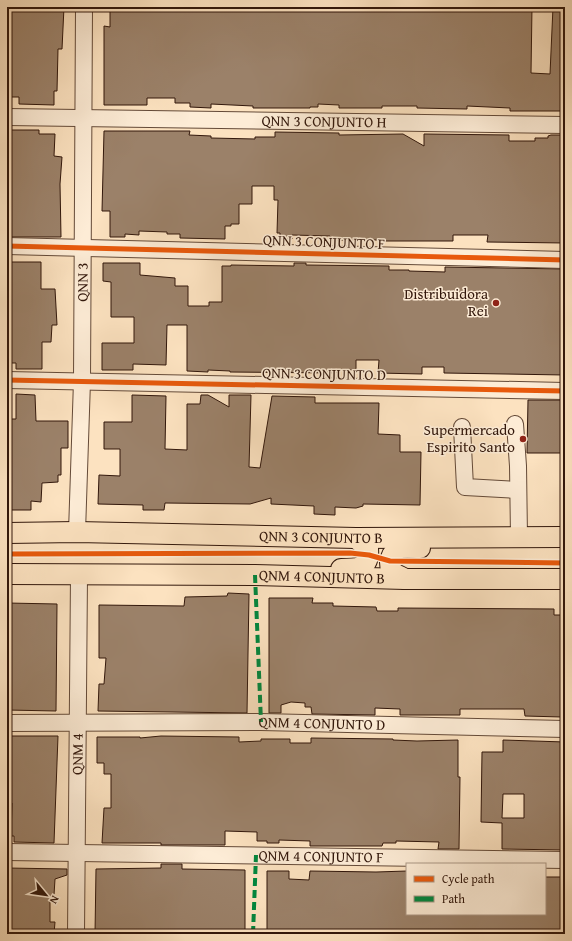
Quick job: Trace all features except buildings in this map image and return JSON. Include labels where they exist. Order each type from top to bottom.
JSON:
[{"type":"main road","name":"QNN 3 CONJUNTO B","points":[[7,533],[77,532],[356,538],[565,537]]},
{"type":"main road","points":[[405,579],[393,572],[390,566],[394,552],[402,548],[512,549],[565,537]]},
{"type":"main road","points":[[217,575],[263,567],[361,568],[368,560],[368,548],[356,538]]},
{"type":"main road","name":"QNM 4 CONJUNTO B","points":[[7,574],[217,575],[405,579],[565,579]]},
{"type":"street","name":"QNN 3","points":[[77,532],[82,381],[84,7]]},
{"type":"street","name":"QNN 3 CONJUNTO H","points":[[7,117],[565,125]]},
{"type":"street","name":"QNN 3 CONJUNTO F","points":[[7,246],[565,260]]},
{"type":"street","name":"QNN 3 CONJUNTO D","points":[[7,380],[565,391]]},
{"type":"street","points":[[515,424],[519,537]]},
{"type":"street","points":[[462,427],[465,487],[518,490]]},
{"type":"street","name":"QNM 4","points":[[76,934],[79,575]]},
{"type":"street","name":"QNM 4 CONJUNTO D","points":[[7,723],[78,724],[261,722],[565,729]]},
{"type":"street","name":"QNM 4 CONJUNTO F","points":[[7,852],[565,860]]},
{"type":"marked path","points":[[255,575],[261,722]]},
{"type":"marked path","points":[[253,934],[256,855]]},
{"type":"cycle path","points":[[7,246],[565,260]]},
{"type":"cycle path","points":[[7,380],[565,391]]},
{"type":"cycle path","points":[[7,554],[350,553],[369,555],[390,561],[565,563]]},
{"type":"place","name":"Distribuidora Rei","points":[[496,303]]},
{"type":"place","name":"Supermercado Espirito Santo","points":[[523,439]]}]
